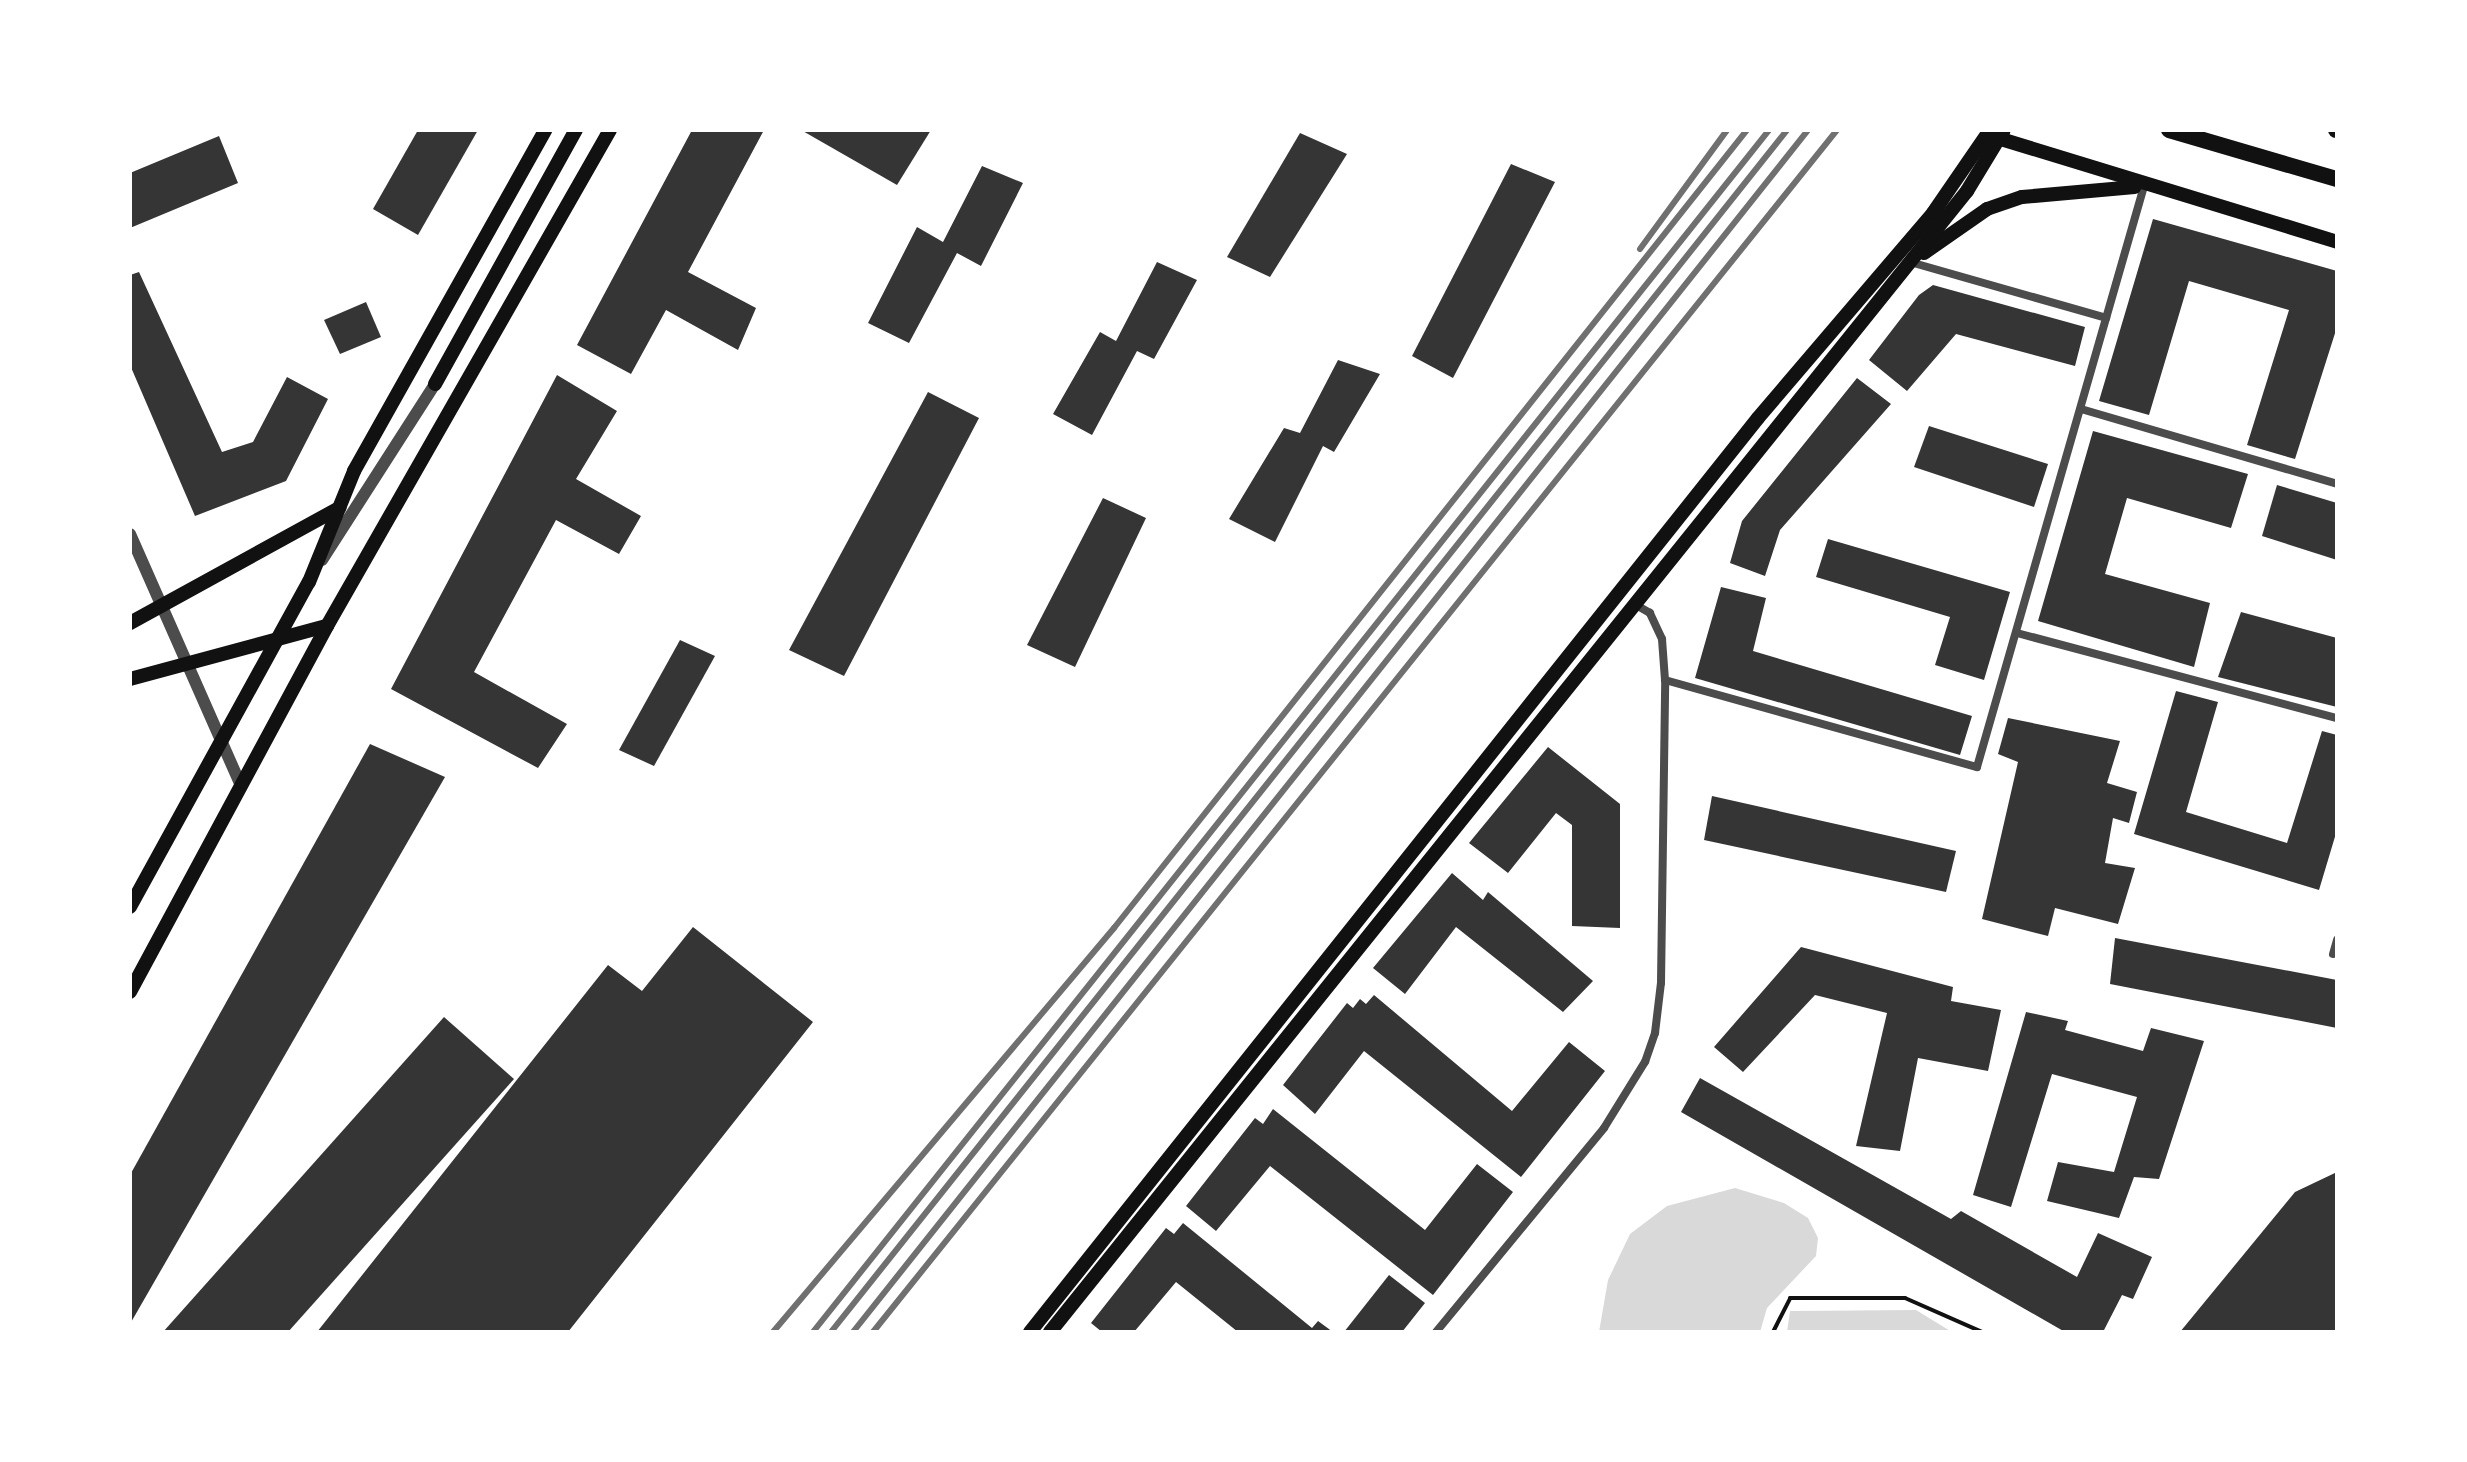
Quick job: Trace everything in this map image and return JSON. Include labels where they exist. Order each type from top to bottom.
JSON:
[{"type":"highway","points":[[2169,130],[2337,179]]},
{"type":"main road","points":[[130,907],[309,582],[354,471],[545,130]]},
{"type":"main road","points":[[435,384],[576,130]]},
{"type":"main road","points":[[130,992],[327,626],[610,130]]},
{"type":"main road","points":[[1995,133],[2144,186],[2337,242]]},
{"type":"main road","points":[[1050,1332],[1632,602],[1967,191],[1995,133]]},
{"type":"main road","points":[[1030,1332],[1758,418],[1933,213],[1995,133]]},
{"type":"main road","points":[[1910,262],[1987,209],[2022,197],[2144,186]]},
{"type":"main road","points":[[130,623],[339,508]]},
{"type":"main road","points":[[130,679],[327,626]]},
{"type":"street","points":[[1665,680],[1977,767],[2144,186]]},
{"type":"street","points":[[1910,262],[2106,318]]},
{"type":"street","points":[[309,582],[435,384]]},
{"type":"street","points":[[2081,409],[2337,484]]},
{"type":"street","points":[[130,534],[241,786]]},
{"type":"street","points":[[1436,1332],[1604,1128],[1645,1062],[1661,983],[1665,680],[1662,639],[1650,613],[1632,602]]},
{"type":"street","points":[[2017,633],[2337,718]]},
{"type":"street","points":[[2333,954],[2337,940]]},
{"type":"path","points":[[1773,1332],[1790,1298],[1905,1298],[1982,1332]]},
{"type":"shaded area","points":[[1735,1188],[1784,1203],[1808,1218],[1818,1238],[1816,1256],[1767,1308],[1760,1332],[1599,1332],[1608,1280],[1630,1234],[1667,1206]]},
{"type":"shaded area","points":[[1916,1310],[1952,1332],[1787,1332],[1790,1311]]},
{"type":"building","points":[[418,130],[478,130],[418,235],[373,209]]},
{"type":"building","points":[[692,130],[764,130],[688,272],[756,308],[738,350],[666,310],[631,374],[577,345]]},
{"type":"building","points":[[801,130],[931,130],[897,185]]},
{"type":"building","points":[[1300,133],[1347,154],[1270,277],[1227,257]]},
{"type":"building","points":[[219,136],[238,183],[130,228],[130,173]]},
{"type":"building","points":[[1511,164],[1555,182],[1453,378],[1412,356]]},
{"type":"building","points":[[982,166],[1023,183],[981,266],[957,253],[909,343],[868,323],[917,227],[943,242]]},
{"type":"building","points":[[2153,219],[2337,271],[2337,327],[2295,459],[2247,445],[2289,310],[2189,281],[2149,415],[2099,401]]},
{"type":"building","points":[[1157,262],[1197,280],[1154,359],[1137,351],[1092,435],[1053,414],[1100,332],[1116,341]]},
{"type":"building","points":[[139,272],[222,452],[253,442],[287,377],[328,399],[286,481],[195,516],[130,365],[130,275]]},
{"type":"building","points":[[1933,285],[2085,327],[2075,366],[1956,334],[1907,391],[1869,360],[1919,295]]},
{"type":"building","points":[[366,302],[381,337],[340,354],[324,320]]},
{"type":"building","points":[[1338,360],[1380,374],[1334,452],[1323,446],[1275,542],[1229,519],[1284,428],[1300,433]]},
{"type":"building","points":[[557,375],[617,411],[576,479],[641,516],[619,554],[556,520],[474,672],[567,724],[538,768],[391,689]]},
{"type":"building","points":[[1857,378],[1891,404],[1780,530],[1765,576],[1730,563],[1742,521]]},
{"type":"building","points":[[928,392],[979,418],[844,676],[789,650]]},
{"type":"building","points":[[1929,426],[2048,464],[2034,507],[1914,467]]},
{"type":"building","points":[[2093,431],[2248,474],[2231,528],[2127,498],[2105,574],[2210,603],[2194,667],[2038,621]]},
{"type":"building","points":[[2277,485],[2337,503],[2337,560],[2262,536]]},
{"type":"building","points":[[1103,498],[1146,518],[1075,667],[1027,645]]},
{"type":"building","points":[[1828,539],[2010,592],[1984,680],[1935,665],[1950,617],[1816,577]]},
{"type":"building","points":[[1721,587],[1766,598],[1753,651],[1972,716],[1960,755],[1695,678]]},
{"type":"building","points":[[2241,612],[2337,638],[2337,707],[2218,677]]},
{"type":"building","points":[[680,640],[715,656],[654,766],[619,750]]},
{"type":"building","points":[[2176,691],[2218,702],[2186,812],[2287,843],[2322,731],[2337,735],[2337,830],[2319,890],[2134,834]]},
{"type":"building","points":[[2008,718],[2120,741],[2107,783],[2137,792],[2129,823],[2113,818],[2105,863],[2135,868],[2118,924],[2055,908],[2048,936],[1982,919],[2018,762],[1998,754]]},
{"type":"building","points":[[370,744],[445,777],[130,1324],[130,1175]]},
{"type":"building","points":[[1548,747],[1620,804],[1620,928],[1572,926],[1572,825],[1556,813],[1508,873],[1469,843]]},
{"type":"building","points":[[1712,796],[1956,851],[1946,892],[1704,840]]},
{"type":"building","points":[[1452,873],[1483,900],[1488,892],[1593,981],[1563,1012],[1456,927],[1405,994],[1373,968]]},
{"type":"building","points":[[693,927],[813,1022],[568,1332],[317,1332],[608,965],[642,991]]},
{"type":"building","points":[[2115,938],[2337,980],[2337,1028],[2110,984]]},
{"type":"building","points":[[1801,947],[1953,987],[1951,1001],[2001,1010],[1988,1071],[1918,1058],[1900,1151],[1856,1146],[1887,1013],[1815,995],[1743,1072],[1714,1047]]},
{"type":"building","points":[[1374,995],[1512,1111],[1569,1042],[1605,1071],[1521,1177],[1364,1051],[1315,1114],[1283,1085],[1347,1003],[1353,1008],[1360,999],[1366,1004]]},
{"type":"building","points":[[2026,1012],[2068,1021],[2065,1030],[2143,1051],[2151,1028],[2204,1041],[2159,1179],[2134,1177],[2119,1218],[2047,1201],[2058,1162],[2114,1172],[2137,1097],[2052,1074],[2011,1207],[1973,1195]]},
{"type":"building","points":[[444,1017],[514,1079],[288,1332],[163,1332]]},
{"type":"building","points":[[1700,1078],[1951,1219],[1961,1211],[2077,1277],[2098,1233],[2152,1257],[2133,1299],[2122,1295],[2103,1332],[2065,1332],[1681,1112]]},
{"type":"building","points":[[1273,1109],[1425,1230],[1477,1164],[1513,1192],[1433,1295],[1270,1166],[1216,1231],[1186,1206],[1255,1118],[1263,1124]]},
{"type":"building","points":[[2337,1172],[2337,1332],[2180,1332],[2295,1192]]},
{"type":"building","points":[[1183,1223],[1312,1328],[1318,1321],[1333,1332],[1238,1332],[1176,1282],[1134,1332],[1102,1332],[1091,1323],[1166,1228],[1174,1234]]},
{"type":"building","points":[[1389,1275],[1425,1303],[1402,1332],[1344,1332]]},
{"type":"railway","points":[[1640,249],[1727,130]]},
{"type":"railway","points":[[773,1332],[1114,928],[1747,130]]},
{"type":"railway","points":[[813,1332],[1769,130]]},
{"type":"railway","points":[[831,1332],[1787,130]]},
{"type":"railway","points":[[853,1332],[1808,130]]},
{"type":"railway","points":[[873,1332],[1837,130]]}]
